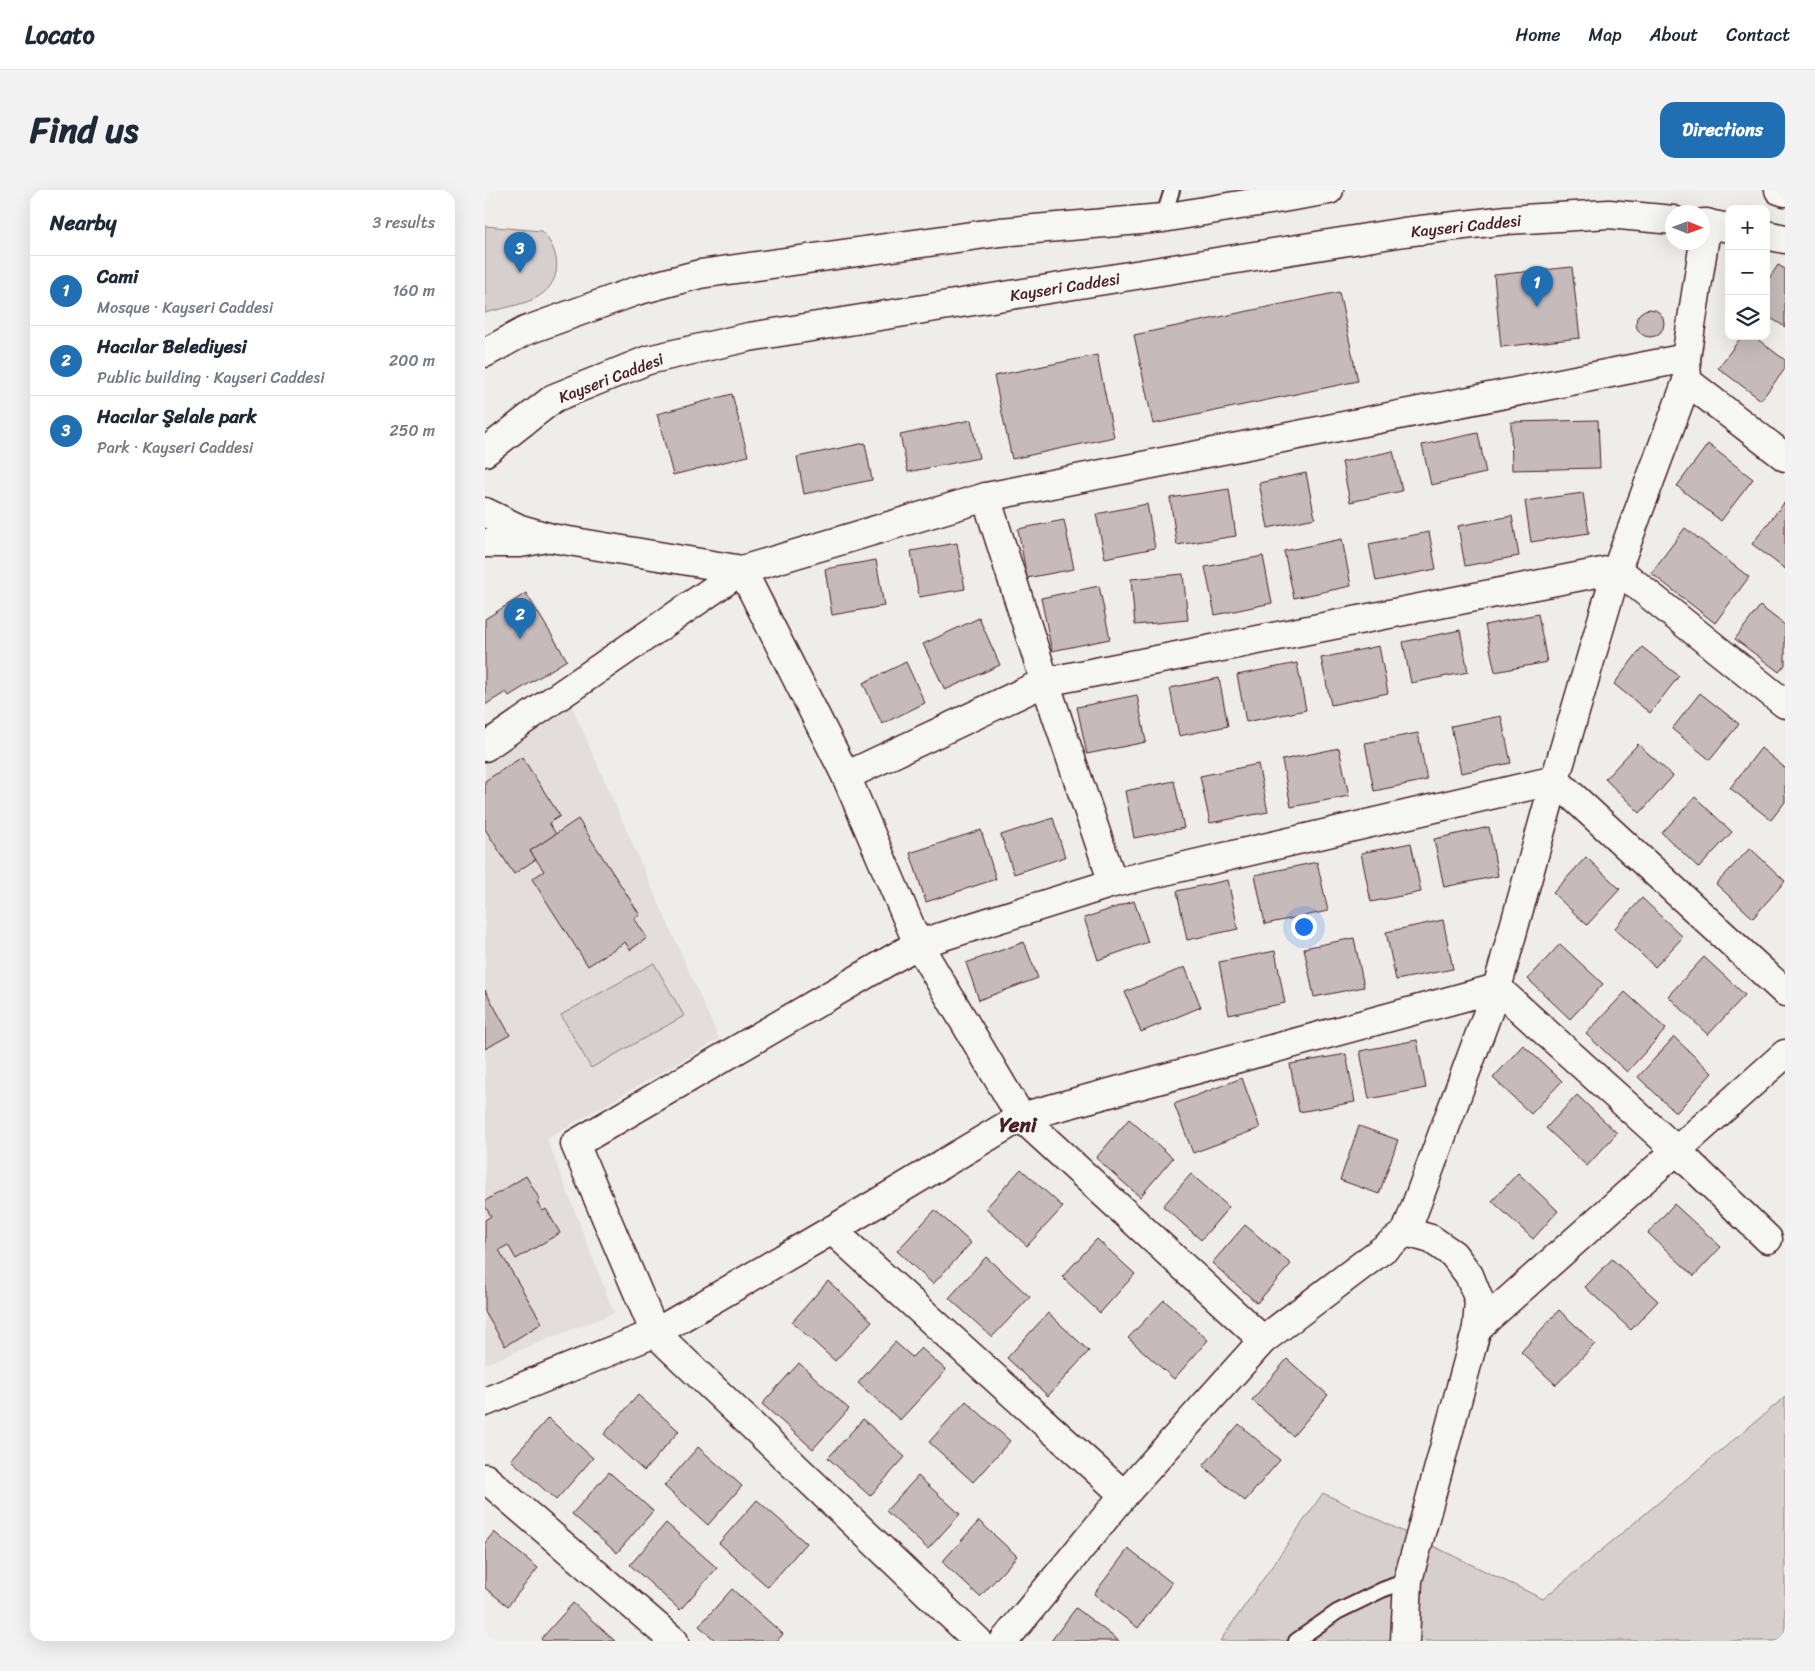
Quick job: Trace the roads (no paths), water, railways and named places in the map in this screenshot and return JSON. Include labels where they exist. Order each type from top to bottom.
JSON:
[{"type":"street","points":[[485,353],[525,330],[636,291],[700,274],[1000,232],[1163,218],[1329,190]]},
{"type":"street","points":[[1779,190],[1785,192]]},
{"type":"street","name":"Kayseri Caddesi","points":[[485,452],[555,398],[648,360],[749,337],[1179,270],[1404,232],[1507,220],[1609,214],[1665,219]]},
{"type":"street","points":[[1004,1641],[1124,1495],[1263,1340],[1406,1232],[1497,988],[1555,780],[1617,569],[1687,370],[1713,225]]},
{"type":"street","points":[[1770,236],[1785,239]]},
{"type":"street","points":[[485,332],[525,330]]},
{"type":"street","points":[[1687,370],[1785,457]]},
{"type":"street","points":[[485,747],[741,570],[986,497],[1687,370]]},
{"type":"street","points":[[986,497],[1045,682],[1113,883]]},
{"type":"street","points":[[485,512],[521,528],[551,538],[741,570]]},
{"type":"street","points":[[485,543],[520,543],[551,538]]},
{"type":"street","points":[[847,776],[1045,682],[1617,569],[1785,704]]},
{"type":"street","points":[[741,570],[847,776],[918,944],[1021,1117],[1263,1340]]},
{"type":"street","points":[[978,1641],[655,1333],[575,1144],[918,944],[1113,883],[1555,780]]},
{"type":"street","points":[[1555,780],[1785,992]]},
{"type":"street","points":[[485,1402],[655,1333],[1021,1117],[1497,988]]},
{"type":"street","points":[[1497,988],[1677,1151],[1768,1239]]},
{"type":"street","points":[[1477,1328],[1785,1054]]},
{"type":"street","points":[[832,1230],[1124,1495]]},
{"type":"street","points":[[1405,1641],[1407,1580],[1477,1328],[1479,1300],[1469,1275],[1453,1254],[1431,1239],[1406,1232]]},
{"type":"street","points":[[485,1478],[674,1641]]},
{"type":"lane","points":[[1163,218],[1172,190]]},
{"type":"lane","points":[[1296,1641],[1337,1612],[1407,1580]]},
{"type":"place","name":"Hacılar Şelale park","points":[[520,273]]},
{"type":"place","name":"Cami","points":[[1537,307]]},
{"type":"place","name":"Hacılar Belediyesi","points":[[520,639]]},
{"type":"district","name":"Yeni","points":[[1018,1125]]}]
